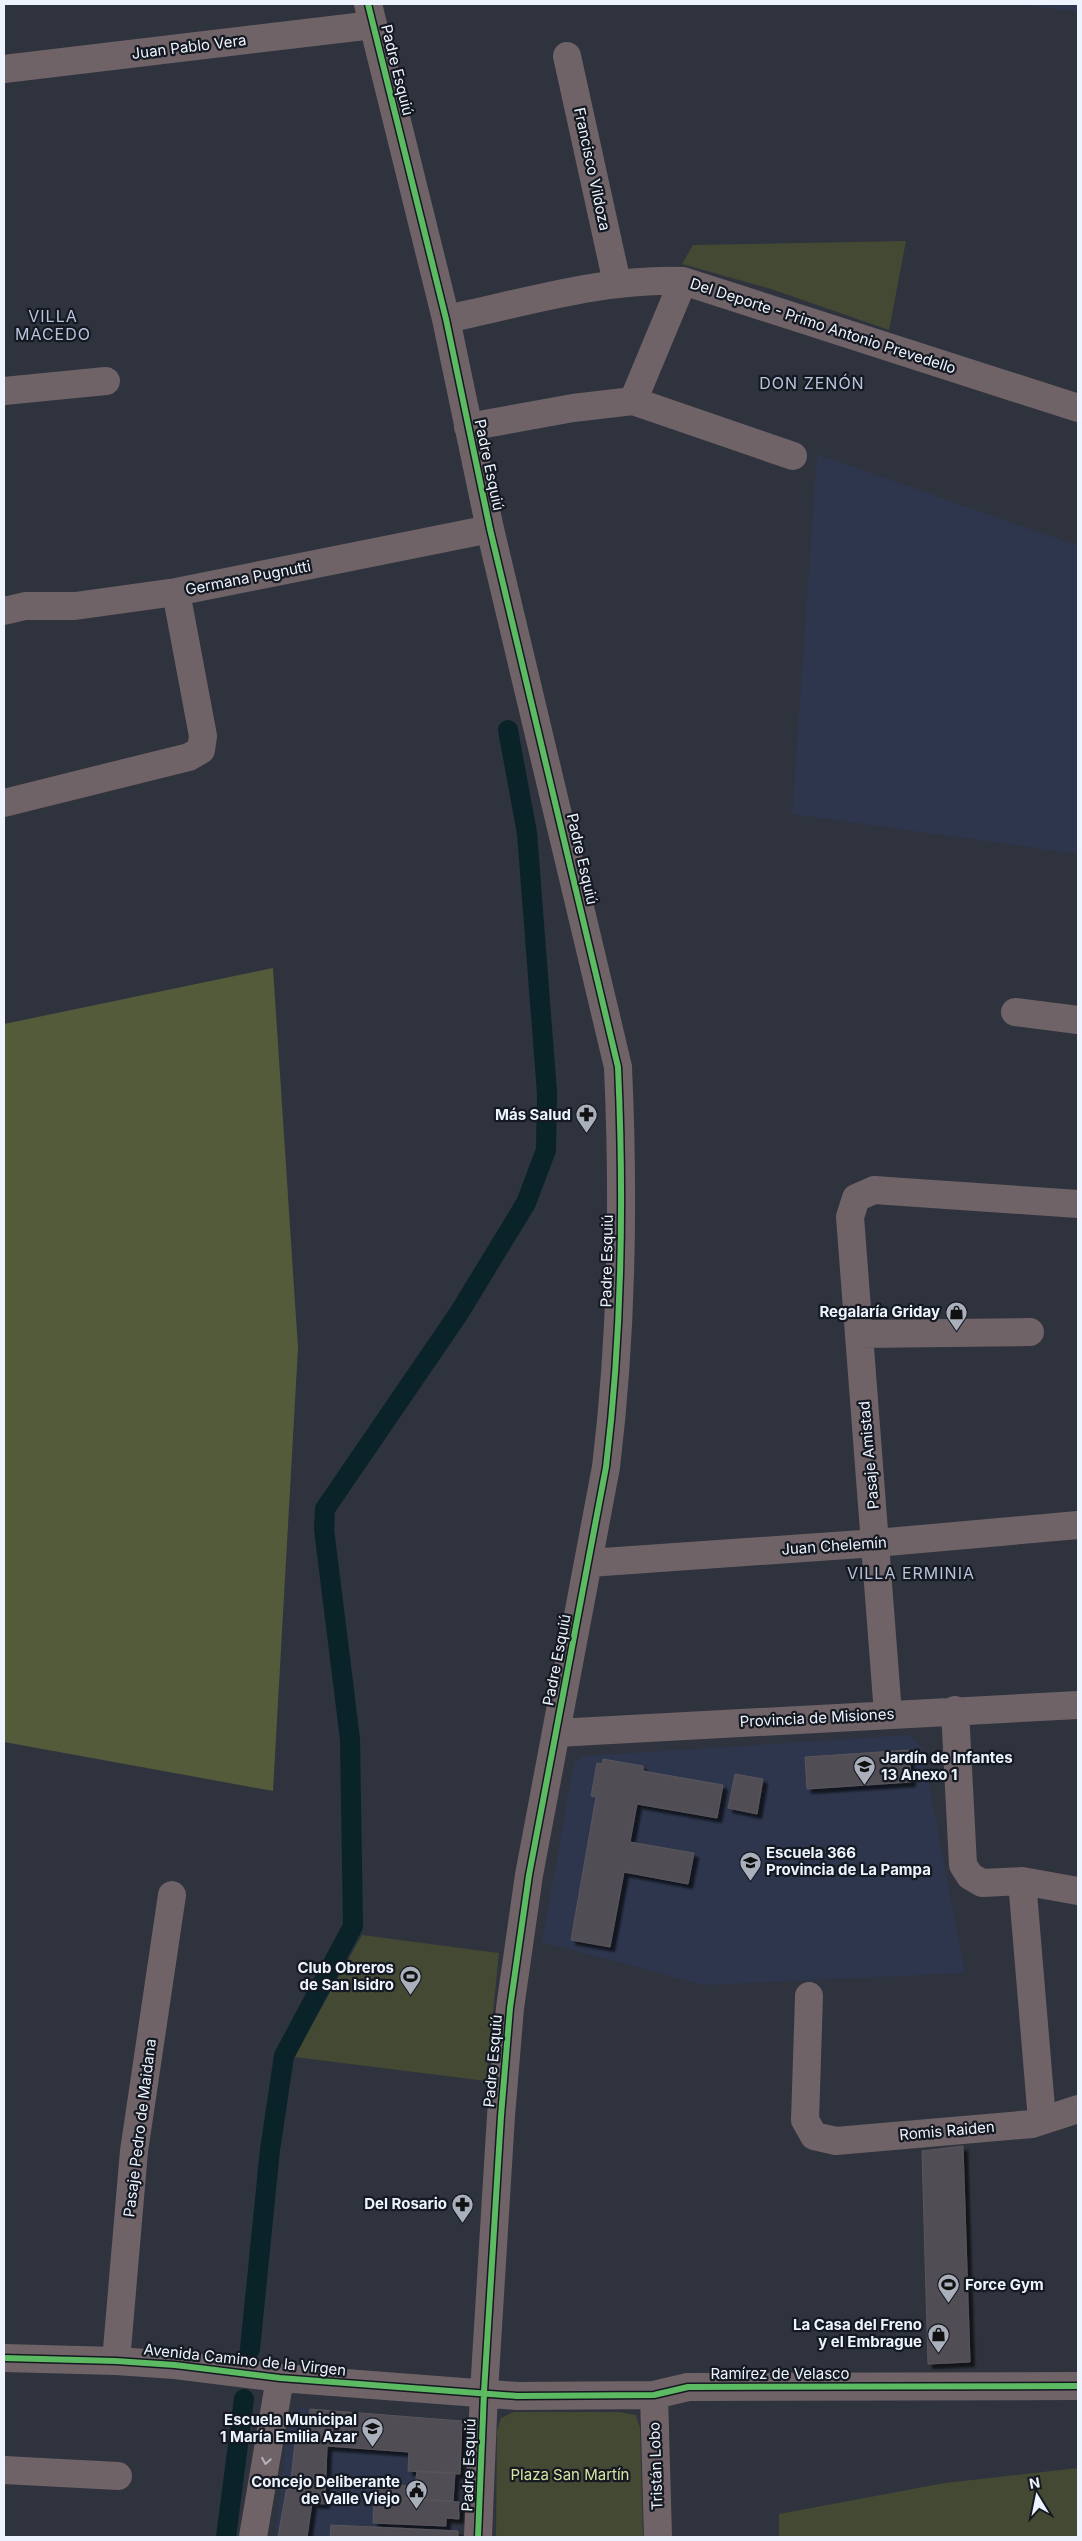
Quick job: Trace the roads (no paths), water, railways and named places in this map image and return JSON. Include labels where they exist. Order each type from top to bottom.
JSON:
[{"type":"street","name":"Juan Pablo Vera","points":[[4,69],[371,14]]},
{"type":"street","name":"Padre Esquiú","points":[[371,14],[446,319],[490,530],[618,1067],[621,1141],[618,1318],[614,1404],[606,1467],[589,1563],[529,1876],[510,2008],[501,2116],[484,2392],[478,2537]]},
{"type":"street","name":"Francisco Vildoza","points":[[567,56],[617,283]]},
{"type":"street","name":"Del Deporte - Primo Antonio Prevedello","points":[[446,319],[617,283],[648,280],[682,281],[1078,408]]},
{"type":"street","points":[[634,401],[682,281]]},
{"type":"street","points":[[4,391],[106,381]]},
{"type":"street","points":[[468,428],[573,408],[634,401],[793,456]]},
{"type":"street","name":"Germana Pugnutti","points":[[14,609],[75,606],[176,592],[490,530]]},
{"type":"street","points":[[4,803],[189,757],[201,750],[203,736],[176,592]]},
{"type":"street","points":[[1015,1012],[1078,1020]]},
{"type":"street","name":"Pasaje Amistad","points":[[888,1714],[850,1217],[856,1198],[874,1190],[1078,1204]]},
{"type":"street","points":[[859,1334],[1030,1332]]},
{"type":"street","name":"Juan Chelemín","points":[[589,1563],[876,1543],[1078,1525]]},
{"type":"street","name":"Provincia de Misiones","points":[[556,1733],[955,1710],[1078,1705]]},
{"type":"street","points":[[955,1710],[963,1865],[970,1876],[982,1884],[1022,1881],[1078,1891]]},
{"type":"street","points":[[1022,1881],[1042,2120]]},
{"type":"street","name":"Pasaje Pedro de Maidana","points":[[116,2360],[134,2151],[172,1895]]},
{"type":"street","name":"Romis Raiden","points":[[809,1996],[805,2120],[814,2136],[836,2141],[1032,2124],[1078,2109]]},
{"type":"street","name":"Avenida Camino de la Virgen","points":[[4,2358],[116,2360],[280,2378],[484,2392]]},
{"type":"street","points":[[253,2537],[280,2378]]},
{"type":"street","name":"Ramírez de Velasco","points":[[484,2392],[517,2396],[654,2395],[688,2387],[1078,2386]]},
{"type":"street","name":"Tristán Lobo","points":[[654,2395],[658,2537]]},
{"type":"street","points":[[4,2470],[118,2476]]},
{"type":"waterway","points":[[250,2349],[270,2150],[284,2056],[353,1926],[350,1739],[324,1529],[325,1509],[459,1313],[526,1203],[546,1150],[547,1093],[527,833],[508,730]]},
{"type":"waterway","points":[[226,2537],[244,2399]]},
{"type":"place","name":"Más Salud","points":[[587,1134]]},
{"type":"place","name":"Regalaría Griday","points":[[956,1331]]},
{"type":"place","name":"Jardín de Infantes 13 Anexo 1","points":[[865,1786]]},
{"type":"place","name":"Escuela 366 Provincia de La Pampa","points":[[750,1881]]},
{"type":"place","name":"Club Obreros de San Isidro","points":[[410,1996]]},
{"type":"place","name":"Del Rosario","points":[[463,2223]]},
{"type":"place","name":"Force Gym","points":[[949,2304]]},
{"type":"place","name":"La Casa del Freno y el Embrague","points":[[938,2353]]},
{"type":"place","name":"Escuela Municipal 1 María Emilia Azar","points":[[373,2448]]},
{"type":"place","name":"Concejo Deliberante de Valle Viejo","points":[[416,2510]]},
{"type":"district","name":"VILLA MACEDO","points":[[53,325]]},
{"type":"district","name":"DON ZENÓN","points":[[812,383]]},
{"type":"district","name":"VILLA ERMINIA","points":[[911,1573]]},
{"type":"park label","name":"Plaza San Martín","points":[[570,2475]]}]
